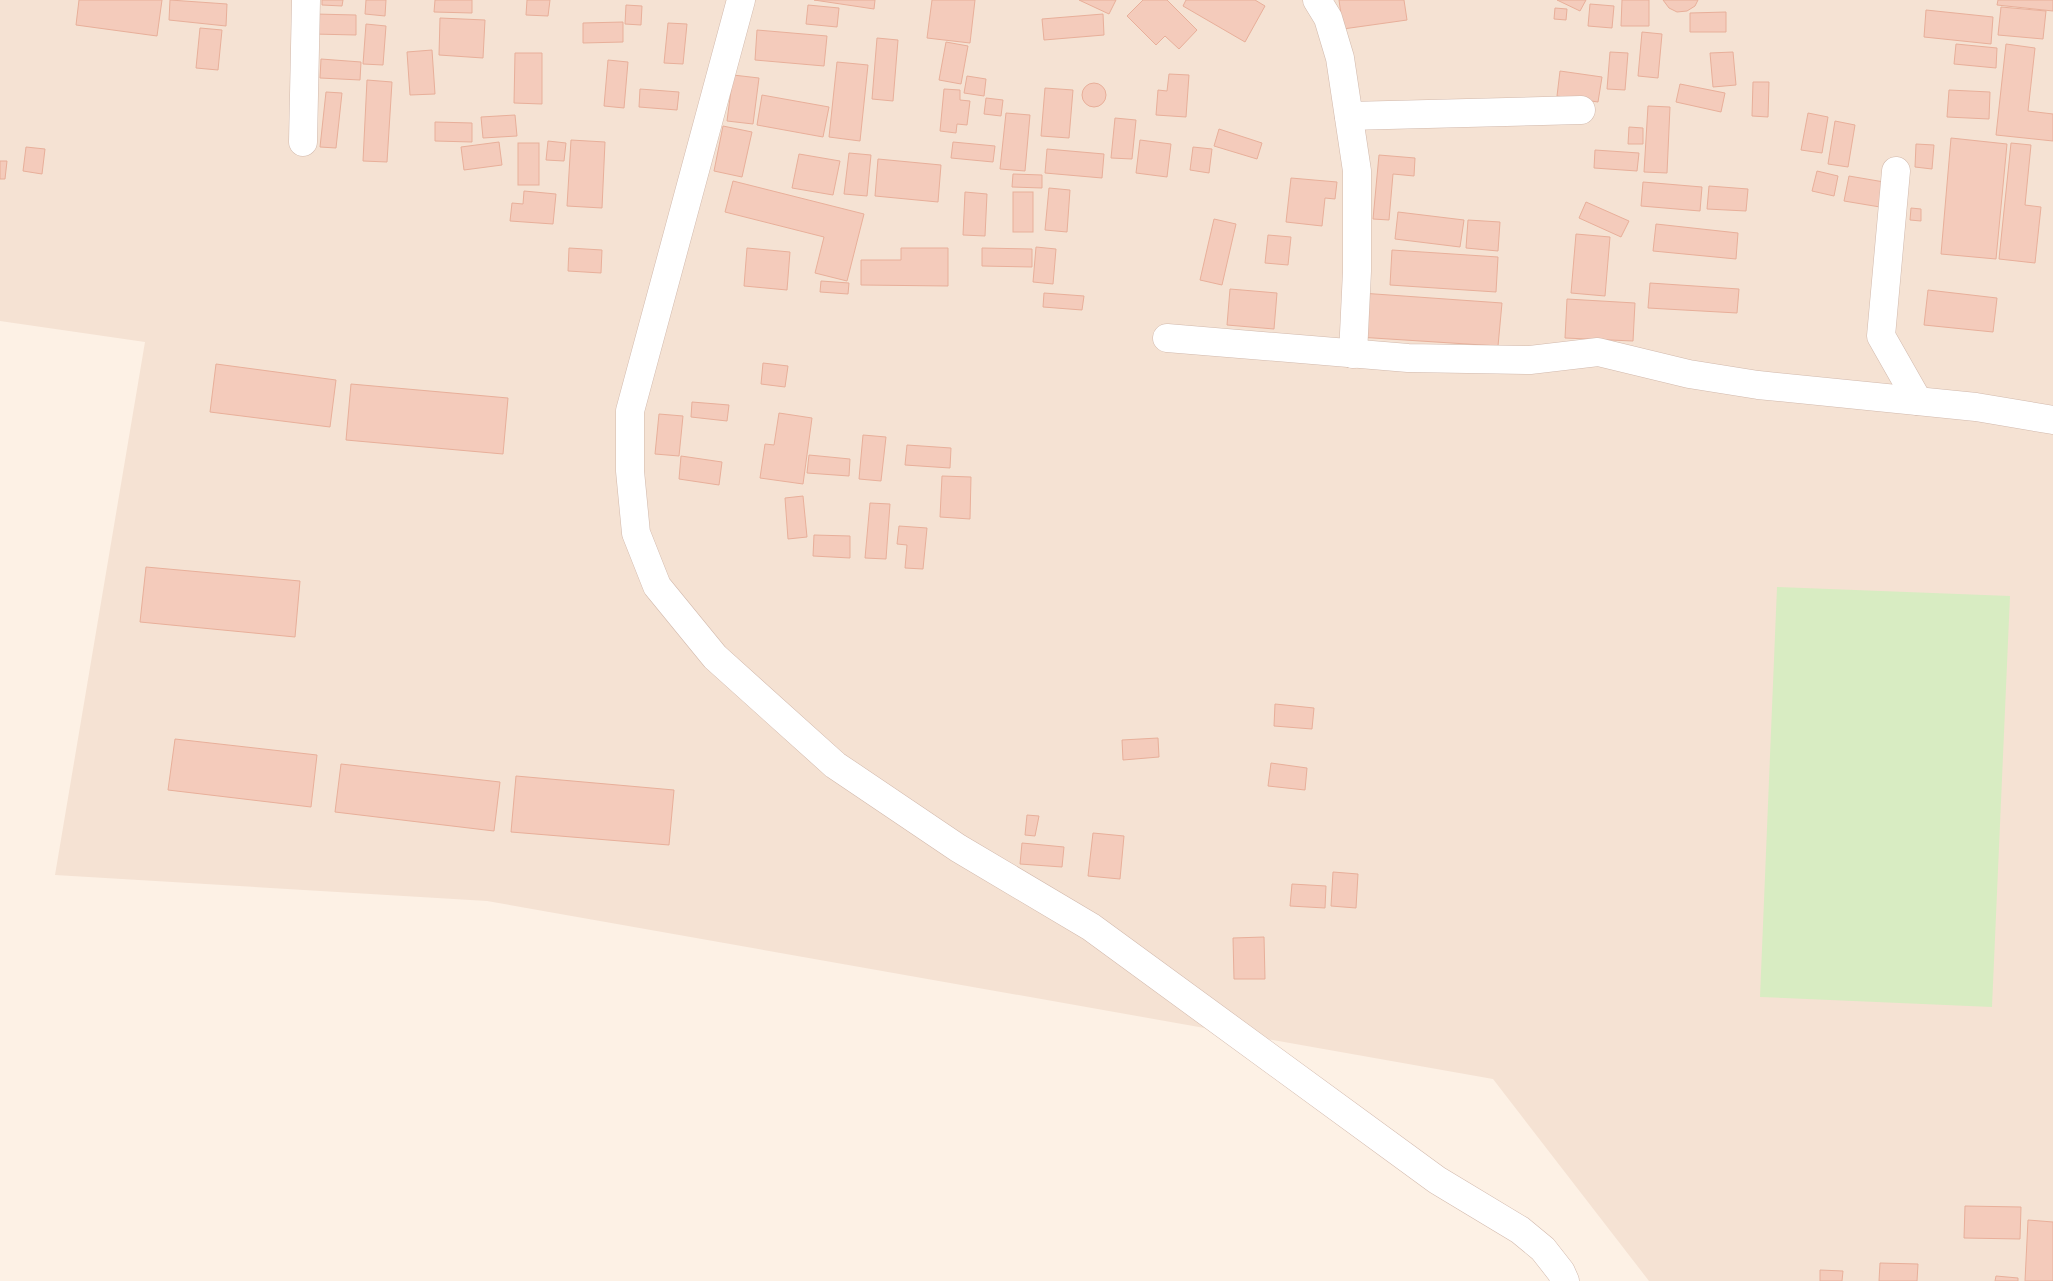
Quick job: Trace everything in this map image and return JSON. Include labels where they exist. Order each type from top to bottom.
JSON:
[{"type":"street","points":[[303,142],[306,0]]},
{"type":"street","points":[[741,0],[630,410],[630,471],[636,533],[657,586],[716,656],[835,765],[958,848],[1091,927],[1437,1180],[1520,1230],[1543,1249],[1561,1272],[1565,1281]]},
{"type":"street","points":[[1317,0],[1328,18],[1340,58],[1357,171],[1357,271],[1353,354]]},
{"type":"street","points":[[1349,116],[1581,110]]},
{"type":"street","points":[[1896,171],[1881,336],[1918,401]]},
{"type":"street","points":[[1167,338],[1408,358],[1530,360],[1598,352],[1689,374],[1758,385],[1976,406],[2053,420]]},
{"type":"shaded area","points":[[0,0],[2053,0],[2053,1281],[1649,1281],[1493,1079],[487,901],[55,875],[145,342],[0,321]]},
{"type":"green space","points":[[1777,587],[2010,596],[1992,1007],[1760,997]]},
{"type":"building","points":[[79,0],[162,0],[157,36],[76,25]]},
{"type":"building","points":[[170,0],[227,4],[226,26],[169,20]]},
{"type":"building","points":[[322,0],[343,0],[342,6],[322,5]]},
{"type":"building","points":[[366,0],[386,0],[385,16],[365,14]]},
{"type":"building","points":[[435,0],[472,0],[472,13],[434,12]]},
{"type":"building","points":[[527,0],[550,0],[548,16],[526,15]]},
{"type":"building","points":[[814,0],[875,0],[874,9]]},
{"type":"building","points":[[932,0],[975,0],[970,43],[927,38]]},
{"type":"building","points":[[1079,0],[1116,0],[1109,14]]},
{"type":"building","points":[[1143,0],[1167,0],[1197,30],[1179,49],[1165,36],[1156,45],[1127,16]]},
{"type":"building","points":[[1186,0],[1255,0],[1265,6],[1245,42],[1183,6]]},
{"type":"building","points":[[1339,0],[1404,0],[1407,20],[1343,29]]},
{"type":"building","points":[[1557,0],[1586,0],[1580,11]]},
{"type":"building","points":[[1622,0],[1649,0],[1649,26],[1621,26]]},
{"type":"building","points":[[1663,0],[1698,0],[1695,6],[1687,11],[1677,12],[1669,8]]},
{"type":"building","points":[[1998,0],[2053,0],[2053,11],[1997,5]]},
{"type":"building","points":[[1590,4],[1614,6],[1612,28],[1588,26]]},
{"type":"building","points":[[626,5],[642,6],[641,25],[625,24]]},
{"type":"building","points":[[808,5],[839,8],[837,27],[806,24]]},
{"type":"building","points":[[2001,7],[2046,11],[2043,39],[1998,35]]},
{"type":"building","points":[[1555,8],[1567,9],[1566,20],[1554,19]]},
{"type":"building","points":[[1926,10],[1993,17],[1991,44],[1924,37]]},
{"type":"building","points":[[1726,12],[1726,32],[1690,32],[1690,13]]},
{"type":"building","points":[[315,14],[356,15],[356,35],[313,34]]},
{"type":"building","points":[[1103,14],[1104,35],[1044,40],[1042,19]]},
{"type":"building","points":[[440,18],[485,20],[483,58],[439,55]]},
{"type":"building","points":[[623,22],[623,42],[583,43],[583,23]]},
{"type":"building","points":[[668,23],[687,24],[683,64],[664,63]]},
{"type":"building","points":[[366,24],[386,26],[383,65],[363,64]]},
{"type":"building","points":[[200,28],[222,30],[218,70],[196,68]]},
{"type":"building","points":[[757,30],[827,36],[824,66],[755,60]]},
{"type":"building","points":[[1642,32],[1662,34],[1658,78],[1638,76]]},
{"type":"building","points":[[877,38],[898,40],[893,101],[872,99]]},
{"type":"building","points":[[946,42],[968,46],[961,84],[939,80]]},
{"type":"building","points":[[1956,44],[1997,48],[1996,68],[1954,64]]},
{"type":"building","points":[[2006,44],[2035,48],[2028,111],[2053,114],[2053,141],[1996,135]]},
{"type":"building","points":[[432,50],[435,94],[410,95],[407,52]]},
{"type":"building","points":[[1610,52],[1628,53],[1625,90],[1607,89]]},
{"type":"building","points":[[1733,52],[1736,85],[1713,87],[1710,53]]},
{"type":"building","points":[[515,53],[542,53],[542,104],[514,103]]},
{"type":"building","points":[[321,59],[361,62],[360,80],[320,78]]},
{"type":"building","points":[[608,60],[628,62],[624,108],[604,106]]},
{"type":"building","points":[[837,62],[868,65],[860,141],[829,137]]},
{"type":"building","points":[[1560,71],[1602,77],[1598,102],[1557,96]]},
{"type":"building","points":[[1169,74],[1189,75],[1186,117],[1156,115],[1158,90],[1167,91]]},
{"type":"building","points":[[733,75],[759,78],[753,124],[727,121]]},
{"type":"building","points":[[967,76],[986,79],[984,96],[964,93]]},
{"type":"building","points":[[367,80],[392,82],[387,162],[363,161]]},
{"type":"building","points":[[1753,82],[1769,82],[1768,117],[1752,116]]},
{"type":"building","points":[[1094,83],[1103,86],[1106,95],[1103,104],[1094,107],[1085,104],[1082,95],[1085,86]]},
{"type":"building","points":[[1680,84],[1725,93],[1721,112],[1676,102]]},
{"type":"building","points":[[1045,88],[1073,90],[1069,138],[1041,136]]},
{"type":"building","points":[[640,89],[679,92],[677,110],[639,107]]},
{"type":"building","points":[[944,89],[960,90],[960,100],[970,101],[967,125],[957,124],[956,133],[940,131]]},
{"type":"building","points":[[1949,90],[1990,92],[1989,119],[1947,117]]},
{"type":"building","points":[[326,92],[342,93],[336,148],[320,147]]},
{"type":"building","points":[[762,95],[829,107],[823,137],[757,125]]},
{"type":"building","points":[[986,98],[1003,100],[1001,116],[984,114]]},
{"type":"building","points":[[1648,106],[1670,107],[1667,173],[1644,172]]},
{"type":"building","points":[[1006,113],[1030,115],[1025,171],[1000,169]]},
{"type":"building","points":[[1808,113],[1828,117],[1822,153],[1801,150]]},
{"type":"building","points":[[515,115],[517,136],[483,138],[481,117]]},
{"type":"building","points":[[1115,118],[1136,120],[1132,159],[1111,158]]},
{"type":"building","points":[[1835,121],[1855,125],[1848,167],[1828,164]]},
{"type":"building","points":[[435,122],[472,123],[472,142],[435,141]]},
{"type":"building","points":[[723,126],[752,132],[742,177],[714,171]]},
{"type":"building","points":[[1629,127],[1643,128],[1643,144],[1628,144]]},
{"type":"building","points":[[1219,129],[1262,143],[1257,159],[1214,146]]},
{"type":"building","points":[[1951,138],[2007,144],[1996,259],[1941,254]]},
{"type":"building","points":[[571,140],[605,142],[602,208],[567,206]]},
{"type":"building","points":[[1140,140],[1171,144],[1167,177],[1136,173]]},
{"type":"building","points":[[548,141],[566,143],[564,161],[546,160]]},
{"type":"building","points":[[499,142],[502,165],[464,170],[461,147]]},
{"type":"building","points":[[953,142],[995,146],[993,162],[951,158]]},
{"type":"building","points":[[518,143],[539,143],[539,185],[518,185]]},
{"type":"building","points":[[2011,143],[2031,145],[2025,205],[2041,207],[2035,263],[1999,259]]},
{"type":"building","points":[[1916,144],[1934,145],[1932,169],[1915,167]]},
{"type":"building","points":[[26,147],[45,149],[42,174],[23,171]]},
{"type":"building","points":[[1193,147],[1212,149],[1209,173],[1190,170]]},
{"type":"building","points":[[1047,149],[1104,154],[1102,178],[1045,173]]},
{"type":"building","points":[[1595,150],[1639,153],[1637,171],[1594,168]]},
{"type":"building","points":[[849,153],[871,155],[867,196],[844,194]]},
{"type":"building","points":[[799,154],[840,161],[833,195],[792,188]]},
{"type":"building","points":[[1379,155],[1415,158],[1414,176],[1393,174],[1389,220],[1373,219]]},
{"type":"building","points":[[878,159],[941,165],[938,202],[875,196]]},
{"type":"building","points":[[0,161],[7,161],[5,179],[0,179]]},
{"type":"building","points":[[1817,171],[1838,176],[1834,196],[1812,191]]},
{"type":"building","points":[[1013,174],[1042,175],[1042,188],[1012,187]]},
{"type":"building","points":[[1849,176],[1884,182],[1880,207],[1844,201]]},
{"type":"building","points":[[1291,178],[1337,182],[1335,199],[1325,198],[1322,226],[1286,222]]},
{"type":"building","points":[[733,181],[864,214],[847,281],[815,273],[824,237],[725,212]]},
{"type":"building","points":[[1643,182],[1702,187],[1700,211],[1641,206]]},
{"type":"building","points":[[1709,186],[1748,189],[1746,211],[1707,209]]},
{"type":"building","points":[[1049,188],[1070,190],[1067,232],[1045,230]]},
{"type":"building","points":[[524,191],[556,194],[553,224],[510,221],[512,203],[523,204]]},
{"type":"building","points":[[965,192],[987,194],[985,236],[963,235]]},
{"type":"building","points":[[1013,192],[1033,192],[1033,232],[1013,232]]},
{"type":"building","points":[[1586,202],[1629,221],[1621,237],[1579,218]]},
{"type":"building","points":[[1911,208],[1921,209],[1921,221],[1910,220]]},
{"type":"building","points":[[1398,212],[1464,220],[1460,247],[1395,239]]},
{"type":"building","points":[[1214,219],[1236,224],[1222,285],[1200,280]]},
{"type":"building","points":[[1468,220],[1500,222],[1498,251],[1466,248]]},
{"type":"building","points":[[1656,224],[1738,233],[1736,259],[1653,251]]},
{"type":"building","points":[[1576,234],[1610,237],[1605,296],[1571,293]]},
{"type":"building","points":[[1268,235],[1291,237],[1288,265],[1265,263]]},
{"type":"building","points":[[1036,247],[1056,249],[1053,284],[1033,282]]},
{"type":"building","points":[[569,248],[602,250],[601,273],[568,271]]},
{"type":"building","points":[[747,248],[790,252],[787,290],[744,286]]},
{"type":"building","points":[[901,248],[948,248],[948,286],[861,285],[861,260],[901,260]]},
{"type":"building","points":[[982,248],[1032,249],[1032,267],[982,266]]},
{"type":"building","points":[[1392,250],[1498,257],[1496,292],[1390,285]]},
{"type":"building","points":[[821,281],[849,283],[848,294],[820,292]]},
{"type":"building","points":[[1650,283],[1739,289],[1737,313],[1648,308]]},
{"type":"building","points":[[1230,289],[1277,293],[1274,329],[1227,325]]},
{"type":"building","points":[[1928,290],[1997,298],[1993,332],[1924,325]]},
{"type":"building","points":[[1044,293],[1084,296],[1082,310],[1043,307]]},
{"type":"building","points":[[1361,293],[1502,303],[1498,346],[1358,337]]},
{"type":"building","points":[[1567,299],[1635,303],[1633,341],[1565,338]]},
{"type":"building","points":[[763,363],[788,366],[785,387],[761,384]]},
{"type":"building","points":[[216,364],[336,380],[330,427],[210,412]]},
{"type":"building","points":[[351,384],[508,398],[503,454],[346,440]]},
{"type":"building","points":[[692,402],[729,405],[727,421],[691,417]]},
{"type":"building","points":[[779,413],[812,418],[803,484],[760,478],[765,444],[774,445]]},
{"type":"building","points":[[659,414],[683,416],[679,456],[655,454]]},
{"type":"building","points":[[863,435],[886,437],[881,481],[859,479]]},
{"type":"building","points":[[907,445],[951,448],[950,468],[905,465]]},
{"type":"building","points":[[809,455],[850,459],[849,476],[807,473]]},
{"type":"building","points":[[681,456],[722,462],[719,485],[679,479]]},
{"type":"building","points":[[942,476],[971,477],[970,519],[940,517]]},
{"type":"building","points":[[803,496],[807,537],[788,539],[785,498]]},
{"type":"building","points":[[870,503],[890,504],[886,559],[865,558]]},
{"type":"building","points":[[899,526],[927,528],[923,569],[905,568],[907,545],[897,544]]},
{"type":"building","points":[[814,535],[850,536],[850,558],[813,556]]},
{"type":"building","points":[[146,567],[300,581],[295,637],[140,622]]},
{"type":"building","points":[[1275,704],[1314,708],[1312,729],[1274,726]]},
{"type":"building","points":[[1158,738],[1159,757],[1123,760],[1122,740]]},
{"type":"building","points":[[175,739],[317,755],[311,807],[168,790]]},
{"type":"building","points":[[1271,763],[1307,768],[1305,790],[1268,786]]},
{"type":"building","points":[[341,764],[500,782],[494,831],[335,812]]},
{"type":"building","points":[[516,776],[674,790],[669,845],[511,832]]},
{"type":"building","points":[[1027,815],[1039,816],[1035,836],[1025,835]]},
{"type":"building","points":[[1093,833],[1124,836],[1120,879],[1088,876]]},
{"type":"building","points":[[1022,843],[1064,847],[1062,867],[1020,864]]},
{"type":"building","points":[[1333,872],[1358,874],[1356,908],[1331,906]]},
{"type":"building","points":[[1292,884],[1326,886],[1325,908],[1290,906]]},
{"type":"building","points":[[1264,937],[1265,979],[1234,979],[1233,938]]},
{"type":"building","points":[[1965,1206],[2021,1207],[2020,1239],[1964,1238]]},
{"type":"building","points":[[2028,1220],[2053,1222],[2053,1281],[2025,1281]]},
{"type":"building","points":[[1880,1263],[1918,1264],[1917,1281],[1879,1281]]},
{"type":"building","points":[[1820,1270],[1843,1271],[1842,1281],[1820,1281]]},
{"type":"building","points":[[1996,1276],[2018,1278],[2018,1281],[1995,1281]]}]
